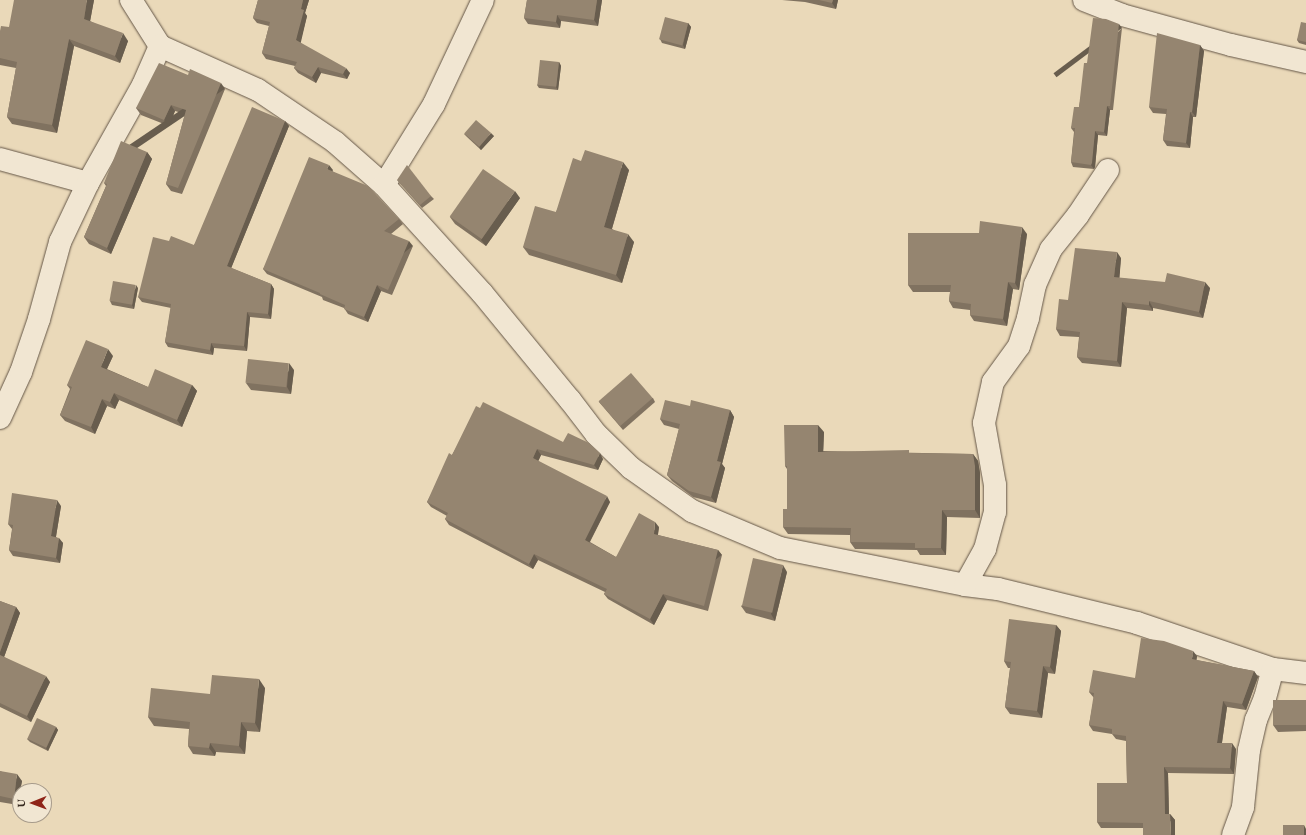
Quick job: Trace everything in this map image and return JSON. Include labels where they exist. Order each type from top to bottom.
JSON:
[{"type":"street","points":[[131,0],[160,46],[258,90],[335,142],[384,185],[482,293],[596,434],[631,468],[692,511],[780,548],[965,585],[998,589],[1137,623],[1273,668],[1306,673]]},
{"type":"street","points":[[384,185],[434,104],[483,0]]},
{"type":"street","points":[[1084,0],[1122,15],[1231,45],[1306,62]]},
{"type":"street","points":[[0,418],[21,372],[39,319],[60,242],[88,183],[143,85],[160,46]]},
{"type":"street","points":[[0,159],[88,183]]},
{"type":"street","points":[[965,585],[985,549],[995,512],[995,485],[984,423],[993,382],[1019,346],[1028,318],[1035,285],[1051,249],[1078,215],[1108,170]]},
{"type":"street","points":[[1233,835],[1242,807],[1249,750],[1256,720],[1265,698],[1273,668]]},
{"type":"building","points":[[14,0],[87,0],[84,19],[123,33],[115,56],[69,39],[52,125],[7,117],[17,62],[0,58],[0,31],[1,26],[9,27]]},
{"type":"building","points":[[258,0],[303,0],[301,9],[304,10],[296,40],[346,68],[343,74],[318,67],[312,77],[294,68],[297,62],[262,53],[270,22],[253,18]]},
{"type":"building","points":[[527,0],[597,0],[594,20],[557,15],[556,22],[524,18]]},
{"type":"building","points":[[819,0],[833,0],[832,3]]},
{"type":"building","points":[[665,17],[688,23],[682,45],[659,39]]},
{"type":"building","points":[[1093,18],[1106,19],[1119,24],[1110,106],[1107,106],[1104,132],[1095,131],[1091,165],[1071,162],[1075,128],[1071,128],[1074,107],[1079,107],[1084,63],[1087,63]]},
{"type":"building","points":[[1301,22],[1306,23],[1306,42],[1297,40]]},
{"type":"building","points":[[1157,33],[1200,45],[1192,112],[1190,112],[1186,143],[1163,140],[1167,109],[1149,107]]},
{"type":"building","points":[[540,60],[559,62],[556,87],[537,85]]},
{"type":"building","points":[[159,63],[188,75],[190,69],[221,83],[178,188],[166,184],[186,110],[171,105],[164,120],[136,108]]},
{"type":"building","points":[[252,107],[285,121],[227,266],[271,284],[268,314],[247,312],[244,346],[211,343],[210,350],[165,342],[171,304],[138,297],[153,237],[169,241],[171,236],[194,245]]},
{"type":"building","points":[[476,120],[491,133],[479,147],[464,134]]},
{"type":"building","points":[[121,141],[147,152],[107,248],[84,237],[107,184],[104,183]]},
{"type":"building","points":[[585,150],[623,162],[604,227],[628,234],[616,275],[523,247],[535,206],[556,212],[573,158],[581,161]]},
{"type":"building","points":[[309,157],[329,165],[327,169],[368,186],[399,219],[384,231],[409,241],[388,290],[377,285],[364,317],[344,309],[345,305],[320,293],[263,269]]},
{"type":"building","points":[[407,165],[431,196],[420,205],[397,180]]},
{"type":"building","points":[[483,169],[515,191],[482,239],[450,217]]},
{"type":"building","points":[[980,221],[1022,227],[1015,283],[1008,282],[1003,319],[970,315],[971,304],[949,301],[951,285],[908,285],[908,233],[979,233]]},
{"type":"building","points":[[1075,248],[1117,252],[1114,277],[1165,282],[1167,273],[1205,282],[1199,312],[1149,301],[1149,305],[1122,302],[1117,361],[1077,357],[1080,332],[1056,329],[1059,299],[1068,300]]},
{"type":"building","points":[[113,281],[136,285],[132,305],[110,301]]},
{"type":"building","points":[[86,340],[108,349],[101,367],[148,387],[155,369],[192,385],[177,420],[114,393],[110,402],[102,399],[91,427],[60,415],[72,387],[67,385]]},
{"type":"building","points":[[248,359],[289,363],[286,387],[245,383]]},
{"type":"building","points":[[631,373],[653,398],[620,426],[599,401]]},
{"type":"building","points":[[665,400],[690,406],[691,400],[730,410],[717,461],[721,462],[711,497],[689,491],[667,475],[680,424],[660,419]]},
{"type":"building","points":[[483,402],[563,442],[568,433],[589,443],[600,453],[594,465],[537,449],[533,458],[607,496],[585,540],[616,557],[639,513],[655,522],[654,534],[718,550],[704,606],[663,594],[650,619],[604,594],[607,589],[534,554],[529,564],[445,519],[448,513],[427,502],[449,453],[452,455],[476,406],[480,408]]},
{"type":"building","points":[[784,425],[818,425],[818,452],[909,450],[909,453],[973,454],[975,466],[975,510],[942,510],[941,548],[915,548],[915,543],[850,542],[851,528],[783,527],[783,509],[787,509],[787,466],[785,466]]},
{"type":"building","points":[[12,493],[57,500],[51,536],[59,538],[56,558],[9,550],[13,525],[8,524]]},
{"type":"building","points":[[753,558],[783,565],[772,613],[742,606]]},
{"type":"building","points":[[0,601],[16,607],[0,652]]},
{"type":"building","points":[[1009,619],[1056,625],[1050,667],[1043,666],[1037,711],[1005,707],[1011,662],[1004,661]]},
{"type":"building","points":[[1141,638],[1164,641],[1193,651],[1192,659],[1254,671],[1242,704],[1223,701],[1217,743],[1232,743],[1230,768],[1164,767],[1165,814],[1170,814],[1171,835],[1143,835],[1143,823],[1097,822],[1097,783],[1127,783],[1126,736],[1112,734],[1112,729],[1089,725],[1094,693],[1089,692],[1093,670],[1135,678]]},
{"type":"building","points":[[0,655],[46,676],[27,716],[0,703]]},
{"type":"building","points":[[212,675],[259,679],[255,723],[241,722],[239,746],[210,743],[209,748],[188,746],[190,722],[148,717],[151,688],[210,694]]},
{"type":"building","points":[[1273,700],[1306,700],[1306,725],[1273,725]]},
{"type":"building","points":[[37,718],[56,727],[46,748],[27,739]]},
{"type":"building","points":[[0,771],[17,774],[16,783],[12,783],[12,799],[0,796]]},
{"type":"building","points":[[1283,825],[1304,825],[1304,835],[1283,835]]}]
